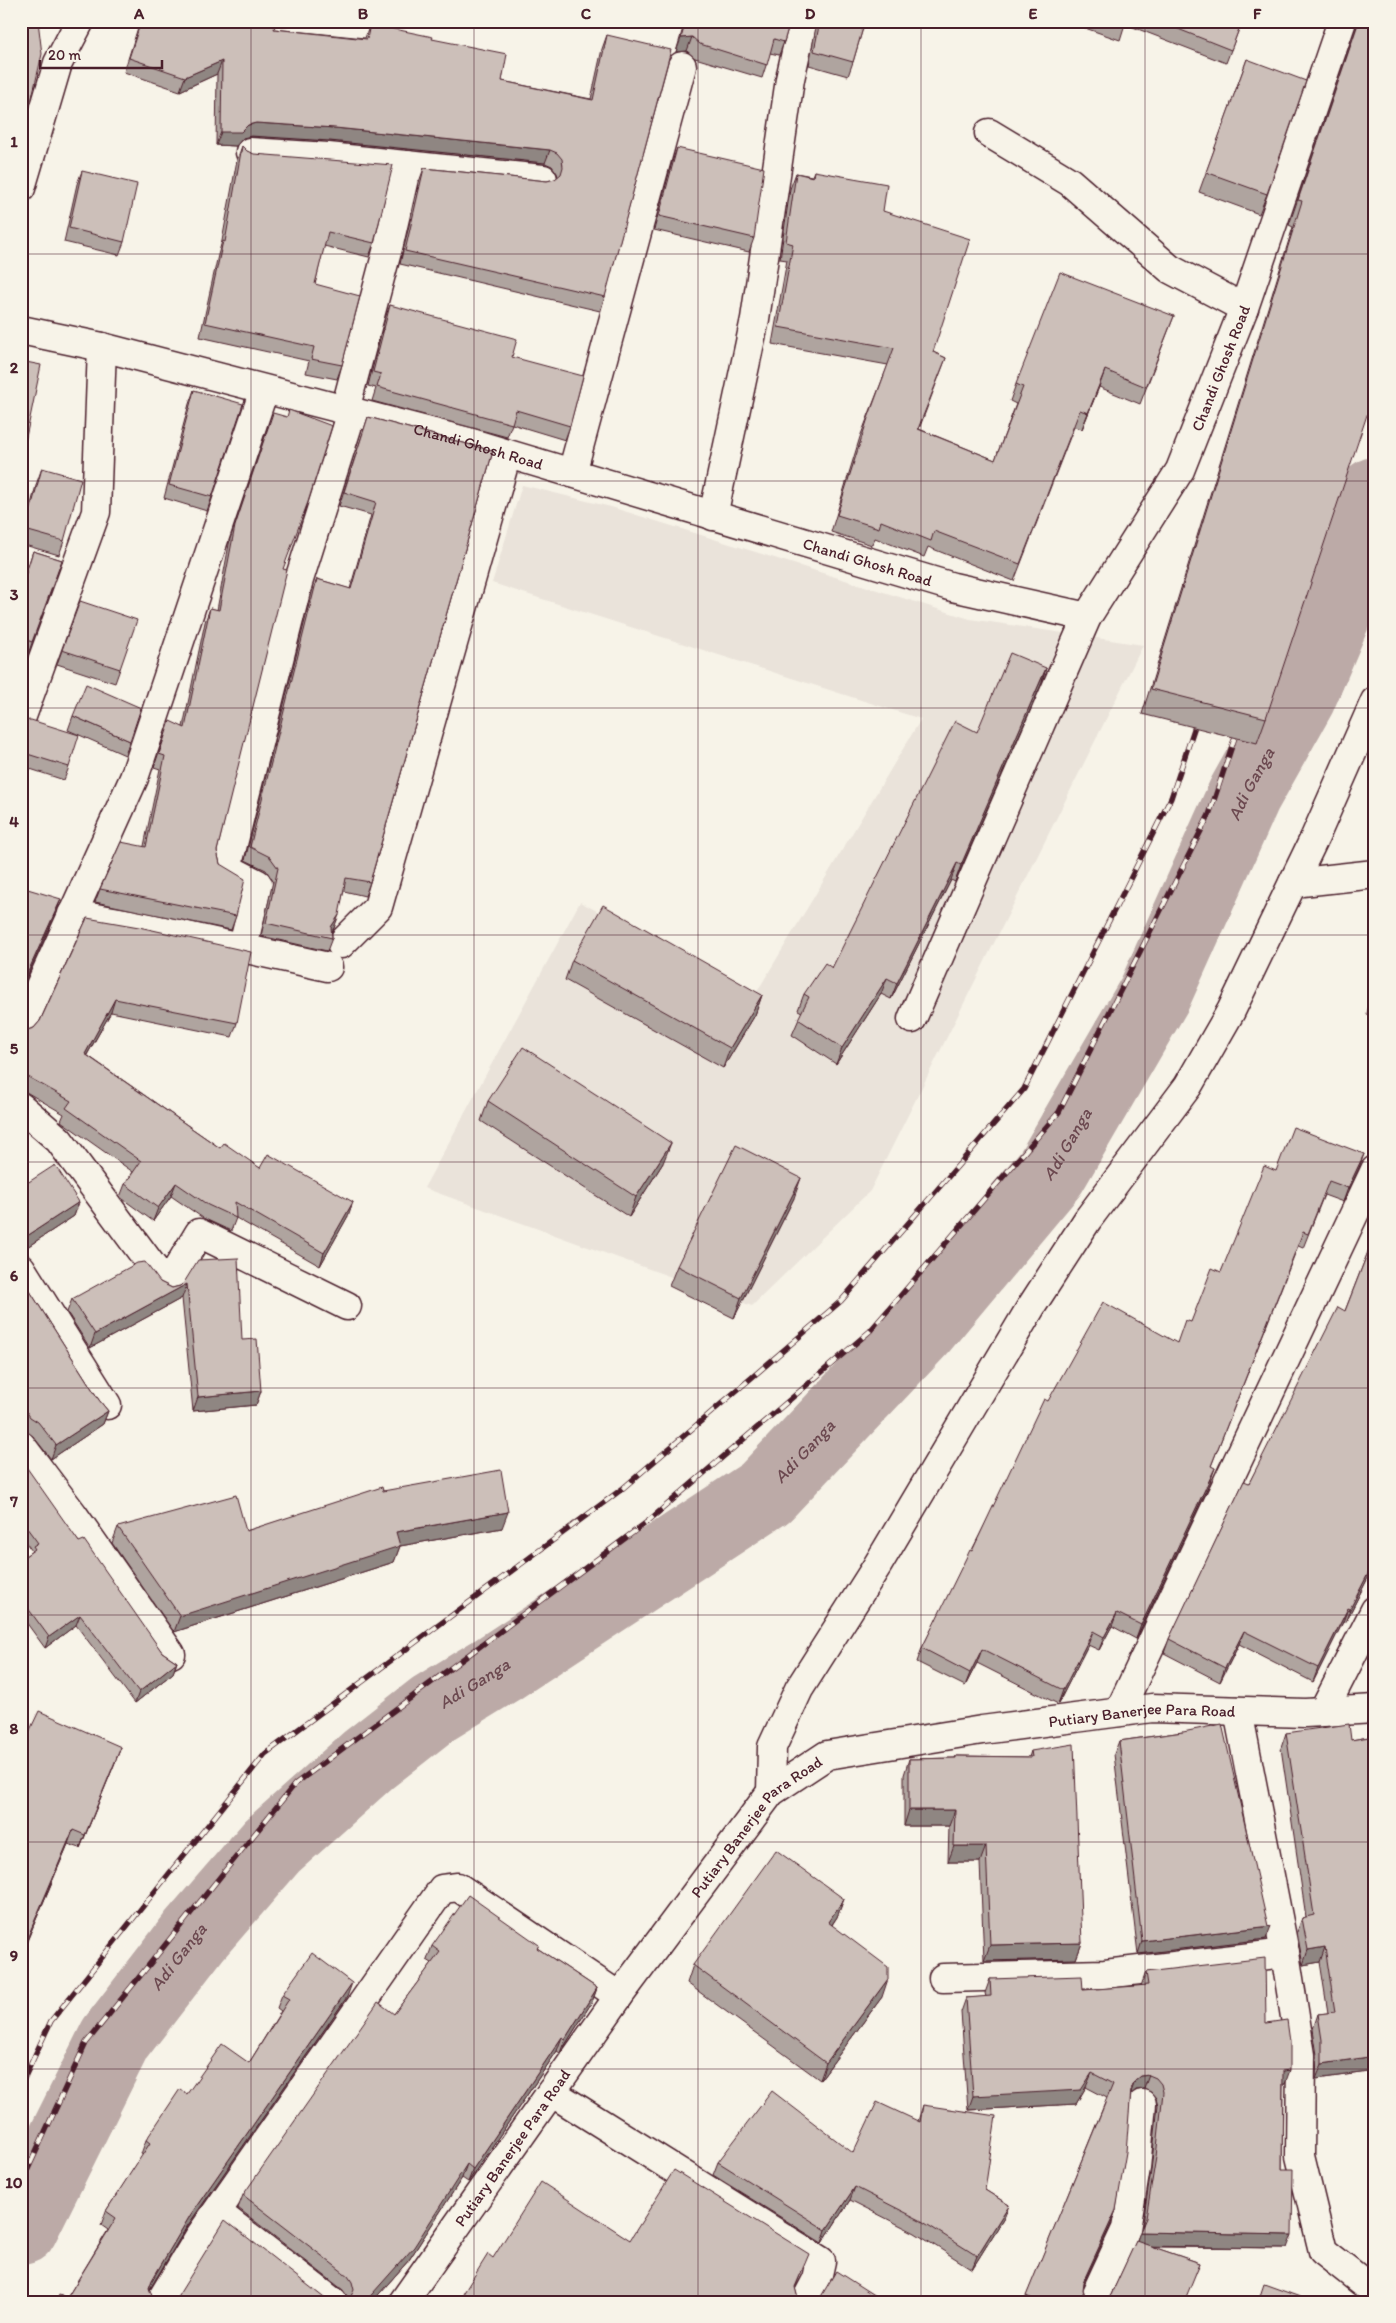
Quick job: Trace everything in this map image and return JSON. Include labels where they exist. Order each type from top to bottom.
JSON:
[{"type":"street","points":[[21,188],[58,63],[80,21]]},
{"type":"street","points":[[713,516],[755,319],[790,79],[803,21]]},
{"type":"street","name":"Chandi Ghosh Road","points":[[21,330],[102,347],[348,411],[507,454],[953,587],[1087,617],[1180,470],[1244,308],[1342,21]]},
{"type":"street","points":[[572,473],[682,66]]},
{"type":"street","points":[[989,133],[1070,182],[1170,269],[1244,308]]},
{"type":"street","points":[[250,152],[543,179]]},
{"type":"street","points":[[243,946],[258,884],[227,868],[298,583],[348,411],[407,165]]},
{"type":"street","points":[[21,718],[96,512],[102,347]]},
{"type":"street","points":[[21,1028],[134,778],[264,390]]},
{"type":"street","points":[[72,914],[243,946],[335,955],[378,907],[507,454]]},
{"type":"street","points":[[912,1019],[1087,617]]},
{"type":"street","points":[[772,1792],[772,1747],[799,1689],[877,1566],[1031,1307],[1088,1219],[1188,1086],[1231,1011],[1315,838],[1375,701]]},
{"type":"street","points":[[1293,883],[1375,874]]},
{"type":"street","points":[[21,1107],[59,1140],[167,1286],[198,1233],[347,1306]]},
{"type":"street","points":[[1119,1712],[1375,1170]]},
{"type":"street","points":[[21,1268],[107,1404]]},
{"type":"street","points":[[22,1446],[73,1514],[171,1654]]},
{"type":"street","points":[[1323,1712],[1375,1610]]},
{"type":"street","name":"Putiary Banerjee Para Road","points":[[403,2302],[619,1996],[772,1792],[828,1755],[982,1730],[1152,1708],[1323,1712],[1375,1709]]},
{"type":"street","points":[[1238,1711],[1285,1953],[1301,2055],[1300,2156],[1323,2251],[1369,2294]]},
{"type":"street","points":[[160,2302],[217,2212],[442,1888],[458,1887],[619,1996]]},
{"type":"street","points":[[943,1978],[1106,1974],[1285,1953]]},
{"type":"street","points":[[551,2092],[821,2261],[816,2279],[805,2302]]},
{"type":"street","points":[[1092,2302],[1126,2229],[1136,2168],[1142,2104]]},
{"type":"street","points":[[217,2212],[334,2302]]},
{"type":"shaded area","points":[[522,485],[611,507],[970,619],[1143,645],[870,1191],[752,1306],[424,1188],[580,902],[755,995],[921,719],[492,583]]},
{"type":"building","points":[[21,21],[38,21],[42,54],[21,136]]},
{"type":"building","points":[[141,21],[276,21],[274,29],[367,39],[370,24],[507,54],[502,81],[593,100],[607,35],[671,50],[605,297],[405,251],[424,168],[547,181],[555,179],[561,174],[563,167],[562,159],[557,153],[550,150],[335,128],[256,123],[248,125],[241,132],[221,132],[222,61],[185,77],[129,58]]},
{"type":"building","points":[[686,21],[790,21],[784,42],[774,39],[767,65],[700,44],[692,37],[681,38]]},
{"type":"building","points":[[820,21],[865,21],[853,62],[814,51]]},
{"type":"building","points":[[1110,21],[1127,21],[1125,26]]},
{"type":"building","points":[[1158,21],[1242,21],[1231,50]]},
{"type":"building","points":[[1359,21],[1375,21],[1375,391],[1266,718],[1151,689],[1302,201],[1298,200]]},
{"type":"building","points":[[1247,59],[1306,81],[1267,194],[1206,172]]},
{"type":"building","points":[[242,146],[254,154],[393,165],[374,243],[328,232],[315,284],[360,296],[342,365],[311,359],[314,347],[205,323],[223,241],[225,242]]},
{"type":"building","points":[[677,148],[764,168],[754,238],[659,216]]},
{"type":"building","points":[[82,171],[137,184],[124,242],[69,228]]},
{"type":"building","points":[[814,171],[887,184],[883,211],[970,239],[933,352],[946,358],[918,429],[995,460],[1023,387],[1016,384],[1060,272],[1174,316],[1146,387],[1105,370],[1088,413],[1080,410],[1020,564],[934,531],[931,541],[881,521],[879,528],[837,515],[867,421],[894,348],[778,327],[793,244],[786,242],[796,173],[813,177]]},
{"type":"building","points":[[390,305],[517,339],[512,357],[583,376],[570,426],[516,410],[512,424],[377,387],[381,374],[373,372]]},
{"type":"building","points":[[21,361],[41,365],[24,447],[21,447]]},
{"type":"building","points":[[194,390],[243,404],[212,497],[169,485]]},
{"type":"building","points":[[289,410],[332,426],[308,502],[283,569],[287,570],[217,851],[220,864],[245,879],[236,916],[100,889],[121,842],[146,847],[165,756],[159,754],[170,721],[185,728],[210,608],[219,610],[235,526],[273,413],[287,417]]},
{"type":"building","points":[[368,417],[493,451],[370,882],[346,878],[339,915],[331,927],[332,938],[266,923],[278,868],[270,857],[250,847],[317,579],[351,589],[376,502],[344,492]]},
{"type":"building","points":[[42,468],[81,479],[64,541],[25,530]]},
{"type":"building","points":[[33,551],[62,560],[32,642],[27,640],[21,656],[21,589]]},
{"type":"building","points":[[80,601],[137,620],[120,669],[62,650]]},
{"type":"building","points":[[1010,653],[1046,668],[961,865],[957,863],[897,983],[887,978],[842,1048],[798,1019],[809,997],[804,994],[825,963],[832,968],[955,721],[977,732]]},
{"type":"building","points":[[86,684],[141,708],[130,741],[73,716]]},
{"type":"building","points":[[31,720],[79,735],[69,767],[21,752],[21,721]]},
{"type":"building","points":[[21,887],[61,899],[21,987]]},
{"type":"building","points":[[603,905],[762,995],[730,1048],[572,960]]},
{"type":"building","points":[[87,918],[139,927],[251,952],[237,1023],[115,999],[85,1054],[220,1148],[224,1143],[260,1168],[268,1154],[353,1202],[324,1253],[235,1202],[236,1218],[208,1205],[176,1183],[158,1208],[125,1184],[141,1161],[66,1108],[71,1101],[21,1073],[21,1030],[34,1028],[40,1021]]},
{"type":"building","points":[[1375,987],[1375,1002],[1372,1002]]},
{"type":"building","points":[[523,1047],[671,1143],[636,1197],[488,1101]]},
{"type":"building","points":[[1293,1127],[1364,1154],[1348,1188],[1329,1181],[1308,1234],[1303,1232],[1211,1466],[1215,1468],[1141,1625],[1117,1613],[1104,1637],[1093,1631],[1063,1690],[982,1649],[970,1673],[922,1648],[970,1550],[972,1551],[1044,1399],[1048,1401],[1103,1302],[1177,1343],[1185,1320],[1191,1322],[1212,1268],[1221,1272],[1264,1166],[1276,1171]]},
{"type":"building","points":[[736,1145],[801,1178],[741,1298],[677,1266]]},
{"type":"building","points":[[55,1165],[79,1202],[24,1238],[21,1234],[21,1187]]},
{"type":"building","points":[[1375,1234],[1375,1560],[1318,1668],[1244,1631],[1225,1668],[1169,1639],[1244,1481],[1249,1483],[1338,1307],[1345,1311]]},
{"type":"building","points":[[238,1258],[242,1340],[257,1339],[261,1391],[198,1397],[187,1284],[95,1334],[72,1299],[137,1263],[145,1262],[160,1282],[172,1288],[180,1286],[185,1281],[198,1260]]},
{"type":"building","points":[[21,1277],[99,1400],[108,1411],[56,1445],[38,1422],[30,1417],[21,1403]]},
{"type":"building","points":[[27,1468],[79,1542],[84,1540],[162,1652],[177,1662],[139,1692],[80,1615],[49,1637],[27,1607],[21,1611],[21,1559],[35,1549],[33,1546],[38,1543],[21,1520],[21,1472]]},
{"type":"building","points":[[501,1470],[508,1512],[396,1532],[400,1546],[180,1616],[118,1527],[236,1495],[246,1531],[382,1487],[383,1491]]},
{"type":"building","points":[[39,1711],[121,1747],[85,1835],[73,1830],[21,1953],[21,1749]]},
{"type":"building","points":[[1222,1724],[1268,1926],[1271,1926],[1142,1941],[1119,1741],[1183,1732]]},
{"type":"building","points":[[1349,1724],[1351,1740],[1375,1736],[1375,2056],[1322,2064],[1322,2040],[1318,2014],[1335,2012],[1325,1947],[1308,1950],[1302,1918],[1314,1915],[1286,1733]]},
{"type":"building","points":[[1074,1744],[1082,1943],[990,1945],[986,1846],[954,1846],[955,1810],[909,1810],[909,1759],[956,1758],[956,1756],[1032,1757],[1031,1751]]},
{"type":"building","points":[[776,1850],[844,1899],[828,1922],[888,1967],[888,1979],[826,2063],[693,1965]]},
{"type":"building","points":[[468,1895],[539,1945],[537,1948],[597,1988],[565,2039],[562,2037],[473,2169],[467,2164],[414,2247],[365,2302],[345,2302],[350,2298],[354,2290],[348,2276],[243,2195],[378,2002],[394,2014],[440,1952],[432,1946]]},
{"type":"building","points":[[312,1953],[352,1983],[191,2214],[152,2280],[149,2288],[157,2302],[56,2302],[59,2295],[67,2298],[116,2218],[106,2211],[150,2143],[146,2140],[180,2089],[187,2094],[222,2044],[249,2063],[289,1999],[282,1995]]},
{"type":"building","points":[[1265,1958],[1266,2023],[1287,2020],[1290,2042],[1290,2070],[1283,2071],[1282,2169],[1293,2169],[1292,2235],[1140,2232],[1146,2218],[1156,2157],[1163,2092],[1161,2084],[1156,2078],[1149,2075],[1141,2076],[1135,2081],[1131,2089],[1126,2152],[1116,2210],[1083,2282],[1082,2290],[1090,2302],[1040,2302],[1026,2296],[1113,2084],[1092,2073],[1081,2090],[973,2096],[966,1998],[991,1996],[990,1979],[1082,1976],[1083,1990],[1148,1985],[1146,1972]]},
{"type":"building","points":[[772,2091],[853,2153],[877,2102],[920,2122],[923,2105],[996,2116],[985,2190],[1009,2205],[977,2256],[920,2220],[855,2187],[826,2230],[718,2162]]},
{"type":"building","points":[[674,2170],[809,2254],[795,2287],[797,2295],[807,2302],[798,2302],[791,2297],[789,2302],[458,2302],[488,2254],[493,2258],[541,2182],[630,2240]]},
{"type":"building","points":[[225,2220],[331,2302],[172,2302],[178,2296]]},
{"type":"building","points":[[1136,2241],[1200,2263],[1184,2302],[1104,2302],[1111,2295]]},
{"type":"building","points":[[836,2271],[883,2302],[814,2302],[819,2300]]},
{"type":"building","points":[[1264,2284],[1314,2302],[1258,2302]]},
{"type":"waterway","name":"Adi Ganga","points":[[21,2228],[115,2039],[195,1935],[272,1846],[368,1760],[433,1709],[498,1669],[765,1493],[920,1329],[1051,1172],[1155,993],[1244,795],[1299,697],[1345,589],[1375,494]]},
{"type":"railway","points":[[21,2085],[51,2021],[265,1754],[622,1489],[841,1301],[1024,1089],[1171,798],[1199,714]]},
{"type":"railway","points":[[21,2184],[86,2043],[295,1784],[647,1522],[870,1331],[1059,1112],[1209,815],[1239,725]]}]
